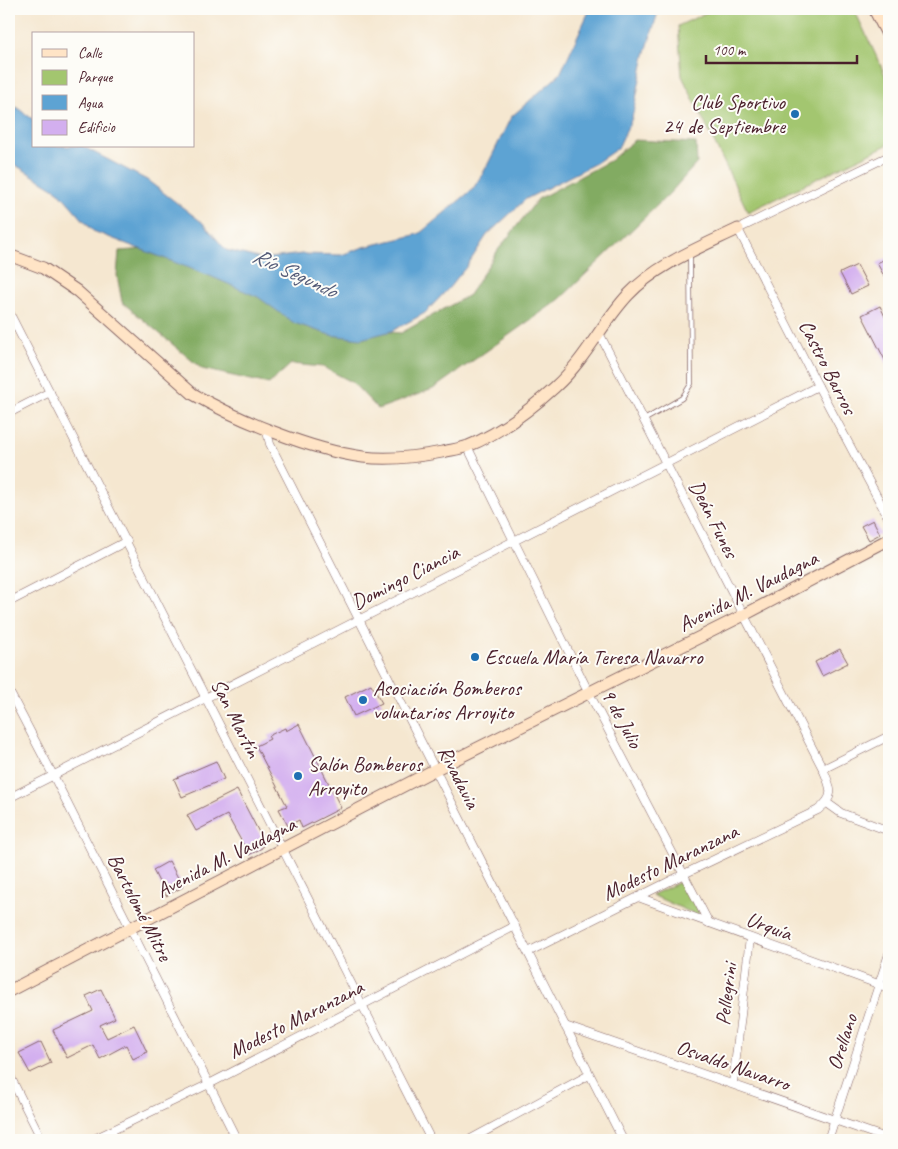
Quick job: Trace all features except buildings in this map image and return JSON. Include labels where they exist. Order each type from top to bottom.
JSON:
[{"type":"main road","points":[[874,9],[888,32]]},
{"type":"main road","points":[[9,255],[43,268],[77,291],[193,394],[213,406],[314,446],[344,454],[390,458],[429,454],[466,446],[498,430],[556,386],[579,362],[629,294],[658,270],[738,229]]},
{"type":"main road","points":[[9,260],[43,268]]},
{"type":"main road","name":"Avenida M. Vaudagna","points":[[9,991],[436,769],[744,615],[889,539]]},
{"type":"street","points":[[738,229],[889,156]]},
{"type":"street","name":"Castro Barros","points":[[738,229],[818,386],[889,519]]},
{"type":"street","name":"San Martín","points":[[9,312],[431,1140]]},
{"type":"street","name":"Deán Funes","points":[[599,333],[823,769],[831,794],[827,803]]},
{"type":"street","name":"Domingo Ciancia","points":[[9,798],[818,386]]},
{"type":"street","points":[[9,413],[50,392]]},
{"type":"street","name":"Rivadavia","points":[[266,428],[270,444],[623,1140]]},
{"type":"street","name":"9 de Julio","points":[[466,446],[589,693],[709,923]]},
{"type":"street","points":[[9,602],[127,542]]},
{"type":"street","name":"Bartolomé Mitre","points":[[9,691],[237,1140]]},
{"type":"street","points":[[823,769],[889,736]]},
{"type":"street","points":[[827,803],[841,813],[889,831]]},
{"type":"street","name":"Modesto Maranzana","points":[[528,952],[818,810],[827,803]]},
{"type":"street","name":"Urquía","points":[[638,897],[889,988]]},
{"type":"street","name":"Modesto Maranzana","points":[[92,1140],[209,1084],[515,926]]},
{"type":"street","name":"Pellegrini","points":[[733,1083],[750,938]]},
{"type":"street","name":"Orellano","points":[[828,1140],[889,954]]},
{"type":"street","name":"Osvaldo Navarro","points":[[565,1026],[889,1138]]},
{"type":"street","points":[[9,1074],[42,1140]]},
{"type":"street","points":[[468,1140],[590,1075]]},
{"type":"lane","points":[[644,420],[682,398],[691,384],[690,252]]},
{"type":"green space","name":"Club Sportivo 24 de Septiembre","points":[[714,9],[854,9],[889,83],[889,144],[748,212],[682,76],[678,26]]},
{"type":"green space","points":[[634,140],[696,143],[697,163],[669,194],[560,299],[433,389],[378,409],[352,382],[323,367],[291,364],[269,384],[202,369],[122,302],[117,275],[119,251],[160,248],[340,327],[401,333],[469,295],[498,250],[538,199],[611,160]]},
{"type":"green space","points":[[684,880],[701,917],[652,895]]},
{"type":"water","name":"Río Segundo","points":[[590,9],[659,9],[645,55],[632,118],[618,148],[596,163],[526,199],[487,235],[467,266],[425,313],[392,331],[361,339],[330,335],[294,323],[258,297],[210,276],[93,231],[58,191],[9,161],[9,102],[32,119],[32,148],[86,148],[147,180],[203,223],[226,250],[262,259],[302,254],[341,255],[364,247],[419,234],[473,189],[487,166],[511,117],[560,74]]},
{"type":"place","name":"Club Sportivo 24 de Septiembre","points":[[795,114]]},
{"type":"place","name":"Escuela María Teresa Navarro","points":[[475,657]]},
{"type":"place","name":"Asociación Bomberos voluntarios Arroyito","points":[[363,700]]},
{"type":"place","name":"Salón Bomberos Arroyito","points":[[298,776]]}]
